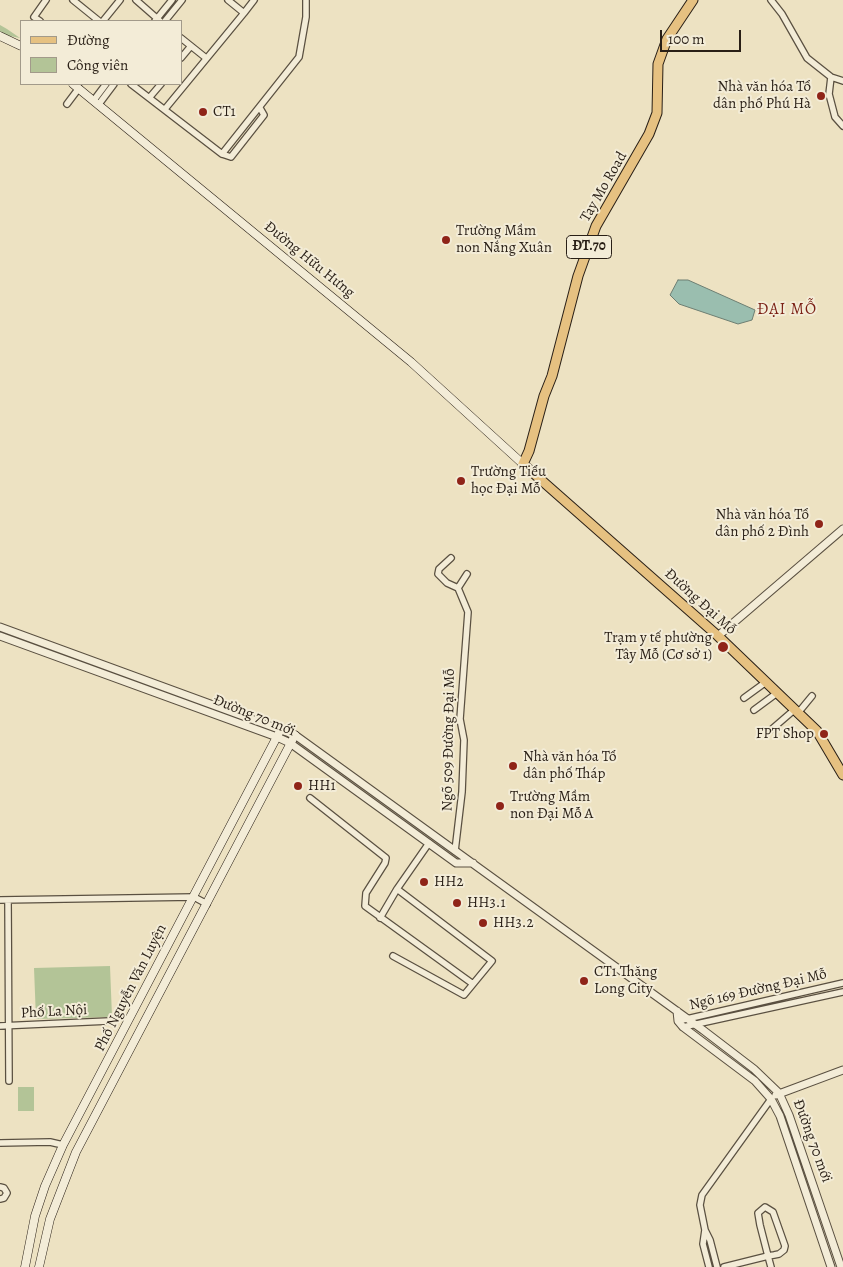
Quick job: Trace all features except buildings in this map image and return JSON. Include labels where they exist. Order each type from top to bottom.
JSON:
[{"type":"main road","name":"Tay Mo Road","points":[[523,464],[529,451],[544,396],[552,376],[578,276],[596,226],[639,154],[657,113],[658,64],[667,39],[693,0]]},
{"type":"main road","points":[[0,36],[20,46]]},
{"type":"main road","name":"Đường Hữu Hưng","points":[[76,86],[411,362],[523,464]]},
{"type":"main road","name":"Đường Đại Mỗ","points":[[523,464],[718,636],[817,731],[843,775]]},
{"type":"main road","name":"Phố Nguyễn Văn Luyện","points":[[25,1267],[35,1216],[45,1186],[63,1145],[224,842],[281,729]]},
{"type":"main road","name":"Phố Nguyễn Văn Luyện","points":[[40,1267],[45,1237],[58,1193],[76,1152],[295,735]]},
{"type":"main road","points":[[133,1014],[146,1021]]},
{"type":"main road","points":[[119,1041],[132,1048]]},
{"type":"street","points":[[37,19],[46,0]]},
{"type":"street","points":[[74,0],[98,20]]},
{"type":"street","points":[[104,20],[120,0]]},
{"type":"street","points":[[136,0],[158,20],[172,0]]},
{"type":"street","points":[[166,20],[182,0]]},
{"type":"street","points":[[228,0],[244,13]]},
{"type":"street","points":[[165,110],[254,0]]},
{"type":"street","points":[[132,85],[222,154],[231,157],[264,115],[260,108],[299,57],[306,17],[306,0]]},
{"type":"street","points":[[771,0],[782,14],[807,58],[831,77],[843,81]]},
{"type":"street","points":[[182,39],[206,58]]},
{"type":"street","points":[[182,57],[191,46]]},
{"type":"street","points":[[831,77],[829,94],[835,116],[843,126]]},
{"type":"street","points":[[96,102],[105,85]]},
{"type":"street","points":[[96,102],[113,85]]},
{"type":"street","points":[[149,98],[160,85]]},
{"type":"street","points":[[66,104],[76,86]]},
{"type":"street","points":[[718,636],[843,529]]},
{"type":"street","points":[[451,558],[439,569],[438,574],[448,583],[458,588],[467,574]]},
{"type":"street","name":"Ngõ 509 Đường Đại Mỗ","points":[[456,851],[462,792],[464,740],[460,719],[468,612],[458,588]]},
{"type":"street","points":[[0,627],[142,682]]},
{"type":"street","name":"Đường 70 mới","points":[[0,636],[142,682],[295,735],[695,1024],[754,1069],[779,1093],[789,1115],[840,1267]]},
{"type":"street","name":"Đường 70 mới","points":[[142,682],[277,736],[290,743],[456,863],[473,864]]},
{"type":"street","points":[[744,698],[766,682]]},
{"type":"street","points":[[754,710],[777,693]]},
{"type":"street","points":[[772,729],[796,712],[812,696]]},
{"type":"street","points":[[310,798],[386,858],[385,863],[366,893],[365,906],[473,984]]},
{"type":"street","points":[[380,918],[397,889],[429,843]]},
{"type":"street","points":[[393,956],[464,995],[492,961],[397,889]]},
{"type":"street","points":[[0,900],[194,896],[207,904]]},
{"type":"street","points":[[8,900],[9,1081]]},
{"type":"street","name":"Ngõ 169 Đường Đại Mỗ","points":[[680,1024],[687,1019],[843,983]]},
{"type":"street","name":"Ngõ 169 Đường Đại Mỗ","points":[[680,1024],[695,1024],[843,992]]},
{"type":"street","points":[[677,1011],[680,1024]]},
{"type":"street","name":"Phố La Nội","points":[[0,1026],[109,1021]]},
{"type":"street","name":"Đường 70 mới","points":[[680,1024],[755,1082],[770,1099],[780,1116],[831,1267]]},
{"type":"street","points":[[709,1267],[704,1244],[705,1230],[700,1204],[702,1195],[770,1099],[779,1093],[843,1070]]},
{"type":"street","points":[[0,1143],[50,1142],[63,1145]]},
{"type":"street","points":[[0,1187],[4,1188],[7,1193],[4,1198],[0,1198]]},
{"type":"street","points":[[724,1267],[768,1256],[779,1254],[785,1246],[773,1212],[765,1207],[758,1213],[758,1219],[768,1256],[771,1267]]},
{"type":"street","points":[[705,1230],[710,1240],[717,1267]]},
{"type":"green space","points":[[0,25],[7,29],[20,38],[0,34]]},
{"type":"green space","points":[[110,966],[112,1017],[36,1019],[34,968]]},
{"type":"green space","points":[[18,1087],[34,1087],[34,1111],[18,1111]]},
{"type":"shaded area","points":[[678,280],[688,280],[755,310],[752,320],[738,324],[679,304],[670,295]]},
{"type":"place","name":"Nhà văn hóa Tổ dân phố Phú Hà","points":[[821,96]]},
{"type":"place","name":"CT1","points":[[203,112]]},
{"type":"place","name":"Trường Mầm non Nắng Xuân","points":[[446,240]]},
{"type":"place","name":"Trường Tiểu học Đại Mỗ","points":[[461,481]]},
{"type":"place","name":"Nhà văn hóa Tổ dân phố 2 Đình","points":[[819,524]]},
{"type":"place","name":"Trạm y tế phường Tây Mỗ (Cơ sở 1)","points":[[723,647]]},
{"type":"place","name":"FPT Shop","points":[[824,734]]},
{"type":"place","name":"Nhà văn hóa Tổ dân phố Tháp","points":[[513,766]]},
{"type":"place","name":"HH1","points":[[298,786]]},
{"type":"place","name":"Trường Mầm non Đại Mỗ A","points":[[500,806]]},
{"type":"place","name":"HH2","points":[[424,882]]},
{"type":"place","name":"HH3.1","points":[[457,903]]},
{"type":"place","name":"HH3.2","points":[[483,923]]},
{"type":"place","name":"CT1 Thăng Long City","points":[[584,981]]},
{"type":"district","name":"ĐẠI MỖ","points":[[787,310]]}]
